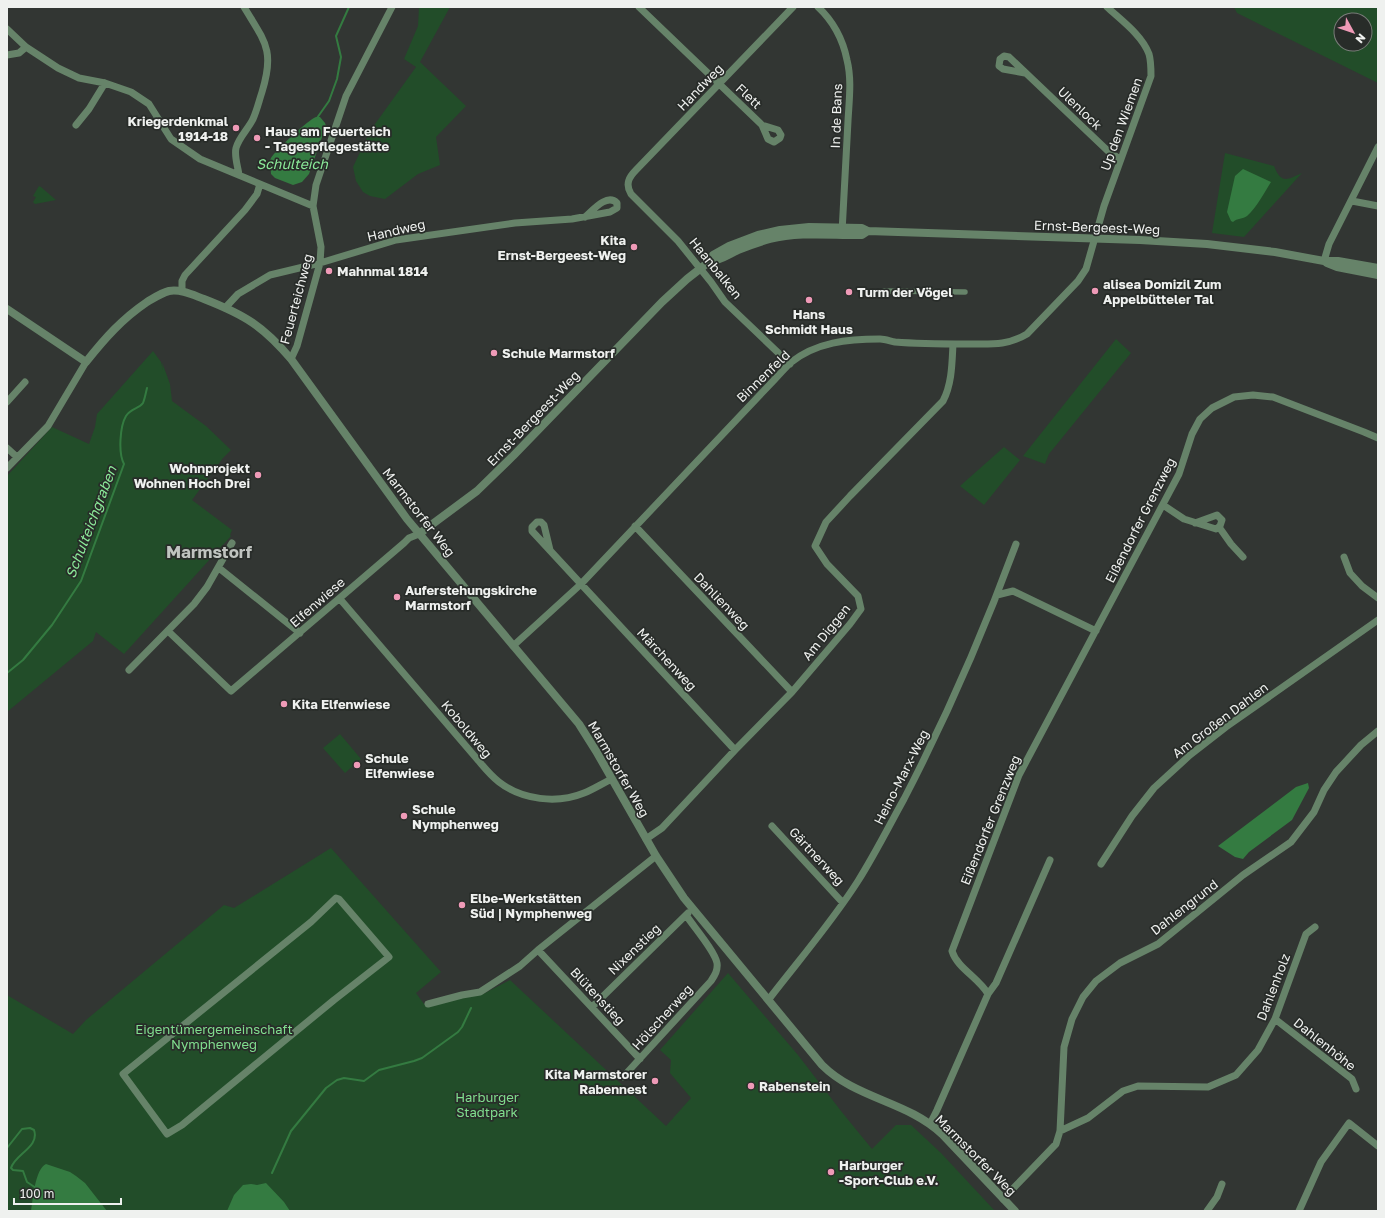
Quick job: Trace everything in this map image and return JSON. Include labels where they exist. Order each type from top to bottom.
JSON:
[{"type":"street","points":[[239,175],[236,148],[254,118],[268,66],[265,44],[244,7]]},
{"type":"street","points":[[7,29],[26,48],[58,68],[79,78],[105,83],[132,92],[149,104],[171,139],[200,159],[313,206],[316,186],[346,96],[392,7]]},
{"type":"street","name":"Flett","points":[[639,7],[762,125]]},
{"type":"street","name":"Handweg","points":[[628,184],[632,174],[793,7]]},
{"type":"street","name":"In de Bans","points":[[818,7],[828,17],[838,33],[849,69],[842,231]]},
{"type":"street","name":"Up den Wiemen","points":[[1095,238],[1120,159],[1151,76],[1149,54],[1141,40],[1107,7]]},
{"type":"street","points":[[7,55],[19,53],[26,48]]},
{"type":"street","name":"Ulenlock","points":[[1026,73],[1109,152],[1120,159]]},
{"type":"street","points":[[76,125],[89,109],[105,83]]},
{"type":"street","points":[[1324,261],[1329,244],[1378,147]]},
{"type":"street","points":[[7,468],[48,426],[86,362],[117,325],[129,315],[161,294],[172,291],[182,291],[182,280],[245,210],[257,194],[260,184]]},
{"type":"street","name":"Haanbalken","points":[[628,184],[631,194],[670,232],[700,268],[724,302],[790,364]]},
{"type":"street","points":[[1352,201],[1378,206]]},
{"type":"street","name":"Feuerteichweg","points":[[291,359],[297,346],[320,263],[322,247],[313,206]]},
{"type":"street","name":"Handweg","points":[[225,308],[238,294],[270,275],[320,263],[396,240],[513,224],[585,217]]},
{"type":"street","name":"Ernst-Bergeest-Weg","points":[[419,534],[477,491],[513,456],[662,302],[710,261],[713,255],[730,246],[767,232],[800,228],[842,231],[862,228],[868,231],[1095,238],[1225,245],[1378,268]]},
{"type":"street","name":"Binnenfeld","points":[[513,646],[581,584],[790,364],[804,354],[840,341],[881,339],[893,342],[996,344],[1017,340],[1027,334],[1080,278],[1086,270],[1095,238]]},
{"type":"street","name":"Ernst-Bergeest-Weg","points":[[1324,261],[1337,267],[1378,275]]},
{"type":"street","name":"Marmstorfer Weg","points":[[182,291],[241,315],[262,329],[291,359],[419,534],[579,724],[656,856],[684,898],[827,1070],[844,1083],[857,1090],[900,1107],[930,1124],[942,1134],[1015,1211]]},
{"type":"street","points":[[884,291],[965,292]]},
{"type":"street","points":[[7,309],[86,362]]},
{"type":"street","name":"Am Diggen","points":[[646,839],[662,828],[792,692],[846,629],[861,609],[858,596],[827,564],[815,546],[826,522],[943,401],[947,393],[950,380],[953,344]]},
{"type":"street","points":[[7,402],[25,382]]},
{"type":"street","name":"Eißendorfer Grenzweg","points":[[988,994],[984,987],[954,958],[952,951],[1018,775],[1179,474],[1192,434],[1200,419],[1212,408],[1234,397],[1253,395],[1273,397],[1378,438]]},
{"type":"street","points":[[7,448],[18,457]]},
{"type":"street","points":[[1163,505],[1184,519],[1219,528],[1243,557]]},
{"type":"street","points":[[1195,523],[1216,516],[1222,520],[1219,528]]},
{"type":"street","name":"Dahlienweg","points":[[635,526],[792,692]]},
{"type":"street","name":"Elfenwiese","points":[[168,631],[231,691],[340,599],[409,538],[419,534]]},
{"type":"street","points":[[129,670],[194,604],[219,568],[232,543]]},
{"type":"street","name":"Heino-Marx-Weg","points":[[769,999],[843,903],[872,859],[931,747],[950,706],[997,595],[1016,544]]},
{"type":"street","name":"Märchenweg","points":[[550,550],[736,750]]},
{"type":"street","points":[[1344,557],[1350,573],[1362,586],[1378,598]]},
{"type":"street","points":[[219,568],[300,633]]},
{"type":"street","points":[[997,595],[1013,591],[1096,631]]},
{"type":"street","name":"Koboldweg","points":[[340,599],[492,776],[508,788],[520,794],[536,798],[554,799],[584,793],[612,779]]},
{"type":"street","name":"Am Großen Dahlen","points":[[1101,864],[1132,816],[1154,788],[1190,755],[1226,726],[1378,620]]},
{"type":"street","name":"Dahlengrund","points":[[1003,1199],[1056,1144],[1060,1131],[1064,1047],[1072,1019],[1083,997],[1096,980],[1120,963],[1158,944],[1243,875],[1292,842],[1314,812],[1324,790],[1336,772],[1361,744],[1378,731]]},
{"type":"street","name":"Gärtnerweg","points":[[772,826],[843,903]]},
{"type":"street","points":[[428,1004],[480,992],[520,966],[656,856]]},
{"type":"street","points":[[930,1124],[988,994],[996,983],[1050,860]]},
{"type":"street","points":[[336,898],[339,899],[359,921],[389,957],[334,1000],[182,1125],[167,1134],[123,1074],[311,922],[336,898]]},
{"type":"street","name":"Nixenstieg","points":[[592,1007],[693,908]]},
{"type":"street","name":"Hölscherweg","points":[[624,1077],[711,981],[717,971],[713,953],[686,916]]},
{"type":"street","name":"Dahlenholz","points":[[1060,1131],[1088,1118],[1123,1091],[1138,1086],[1208,1087],[1236,1075],[1258,1050],[1275,1019],[1306,934],[1315,927]]},
{"type":"street","name":"Blütenstieg","points":[[538,950],[640,1059]]},
{"type":"street","name":"Dahlenhöhe","points":[[1275,1019],[1352,1079],[1356,1090]]},
{"type":"street","points":[[1299,1211],[1321,1162],[1349,1123],[1378,1146]]},
{"type":"street","points":[[1207,1211],[1217,1197],[1222,1184]]},
{"type":"green space","points":[[419,7],[450,7],[420,62],[466,106],[436,137],[440,165],[418,174],[385,199],[370,196],[363,192],[356,181],[353,167],[370,131],[416,67],[404,59],[418,26]]},
{"type":"green space","points":[[1234,7],[1378,7],[1378,83],[1237,13]]},
{"type":"green space","points":[[1225,153],[1274,166],[1279,176],[1285,179],[1302,173],[1244,237],[1212,233]]},
{"type":"green space","points":[[39,186],[56,200],[35,204],[33,202],[36,197],[33,196]]},
{"type":"green space","points":[[1116,339],[1131,353],[1049,454],[1045,464],[1023,456]]},
{"type":"green space","points":[[153,351],[161,362],[163,370],[162,362],[170,384],[172,401],[206,426],[231,450],[223,458],[192,500],[232,530],[231,536],[124,654],[96,632],[93,641],[7,712],[7,476],[52,427],[89,444],[95,427],[97,414]]},
{"type":"green space","points":[[1004,447],[1020,460],[984,505],[960,486]]},
{"type":"green space","points":[[340,734],[361,759],[345,773],[323,748]]},
{"type":"green space","points":[[331,848],[441,972],[416,993],[424,1004],[483,994],[510,980],[666,1126],[691,1098],[670,1073],[671,1060],[660,1050],[728,973],[798,1055],[872,1149],[896,1125],[911,1125],[941,1153],[995,1211],[7,1211],[7,995],[73,1034],[86,1020],[224,905],[234,908]]},
{"type":"water","name":"Schulteich","points":[[316,117],[320,117],[326,126],[309,174],[302,182],[293,185],[275,178],[271,174],[271,158],[292,136]]},
{"type":"water","points":[[1243,169],[1271,182],[1251,212],[1247,216],[1233,222],[1231,221],[1227,212],[1235,176]]},
{"type":"water","points":[[1308,783],[1309,788],[1292,820],[1249,852],[1243,859],[1235,857],[1218,846],[1296,787]]},
{"type":"water","points":[[46,1164],[70,1172],[76,1176],[85,1183],[107,1211],[31,1211],[37,1178],[42,1167]]},
{"type":"water","points":[[266,1183],[284,1202],[290,1211],[227,1211],[234,1195],[243,1185],[257,1185]]},
{"type":"waterway","name":"Schulteichgraben","points":[[317,118],[329,101],[337,79],[341,57],[336,36],[349,7]]},
{"type":"waterway","name":"Schulteichgraben","points":[[7,673],[23,660],[52,625],[81,581],[124,464],[120,447],[124,420],[128,413],[143,403],[147,388]]},
{"type":"waterway","points":[[272,1173],[291,1131],[326,1088],[337,1080],[344,1078],[364,1081],[379,1070],[422,1058],[458,1032],[471,1008]]},
{"type":"waterway","points":[[7,1148],[22,1129],[30,1128],[34,1130],[34,1141],[13,1163],[11,1168],[13,1170],[23,1171],[27,1182],[36,1188]]},
{"type":"place","name":"Kriegerdenkmal 1914-18","points":[[236,128]]},
{"type":"place","name":"Haus am Feuerteich - Tagespflegestätte","points":[[257,138]]},
{"type":"place","name":"Kita Ernst-Bergeest-Weg","points":[[634,247]]},
{"type":"place","name":"Mahnmal 1814","points":[[329,271]]},
{"type":"place","name":"alisea Domizil Zum Appelbütteler Tal","points":[[1095,291]]},
{"type":"place","name":"Turm der Vögel","points":[[849,292]]},
{"type":"place","name":"Hans Schmidt Haus","points":[[809,300]]},
{"type":"place","name":"Schule Marmstorf","points":[[494,353]]},
{"type":"place","name":"Wohnprojekt Wohnen Hoch Drei","points":[[258,475]]},
{"type":"place","name":"Auferstehungskirche Marmstorf","points":[[397,597]]},
{"type":"place","name":"Kita Elfenwiese","points":[[284,704]]},
{"type":"place","name":"Schule Elfenwiese","points":[[357,765]]},
{"type":"place","name":"Schule Nymphenweg","points":[[404,816]]},
{"type":"place","name":"Elbe-Werkstätten Süd | Nymphenweg","points":[[462,905]]},
{"type":"place","name":"Kita Marmstorer Rabennest","points":[[655,1081]]},
{"type":"place","name":"Rabenstein","points":[[751,1086]]},
{"type":"place","name":"Harburger -Sport-Club e.V.","points":[[831,1172]]},
{"type":"district","name":"Marmstorf","points":[[209,552]]},
{"type":"park label","name":"Eigentümergemeinschaft Nymphenweg","points":[[214,1036]]},
{"type":"park label","name":"Harburger Stadtpark","points":[[487,1104]]}]
